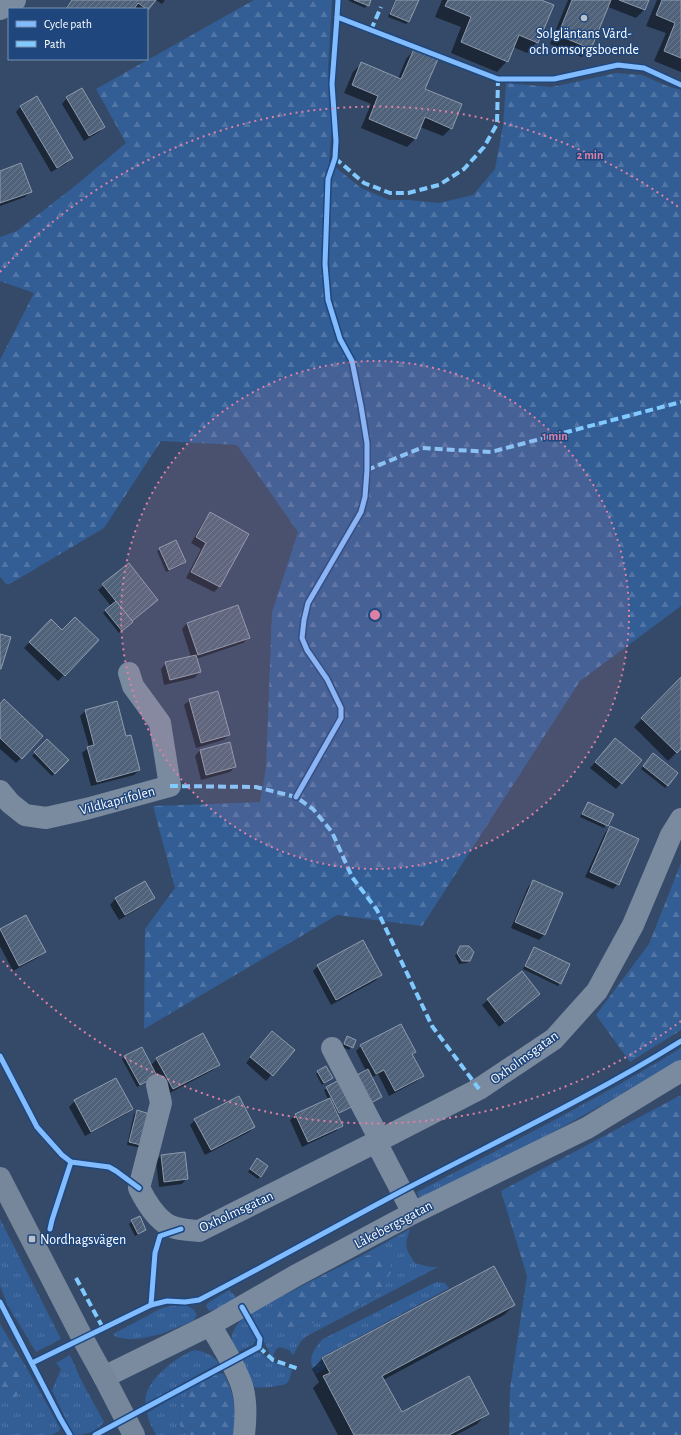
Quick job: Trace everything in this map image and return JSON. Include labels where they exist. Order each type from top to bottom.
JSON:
[{"type":"street","points":[[0,9],[15,0]]},
{"type":"street","name":"Vildkaprifolen","points":[[0,791],[10,803],[25,815],[46,818],[86,809],[170,786],[160,723],[133,686],[129,673]]},
{"type":"street","name":"Oxholmsgatan","points":[[157,1085],[161,1103],[139,1188],[147,1204],[166,1224],[181,1229],[199,1231],[479,1090],[554,1039],[597,991],[633,925],[670,835],[681,819]]},
{"type":"street","points":[[332,1048],[413,1213]]},
{"type":"street","name":"Låkebergsgatan","points":[[104,1377],[210,1325],[295,1276],[413,1213],[587,1128],[681,1071]]},
{"type":"street","points":[[0,1178],[134,1435]]},
{"type":"street","points":[[210,1325],[241,1383],[245,1401],[246,1420],[244,1435]]},
{"type":"green space","points":[[254,0],[332,0],[328,69],[332,126],[329,162],[361,188],[389,200],[439,203],[473,195],[495,169],[503,126],[506,83],[552,87],[616,73],[642,75],[667,86],[681,90],[681,606],[580,681],[422,926],[337,915],[144,1029],[145,929],[175,888],[153,806],[260,802],[266,768],[272,612],[298,532],[237,445],[161,441],[104,528],[8,585],[0,577],[0,360],[34,293],[0,281],[0,237],[17,231],[75,186],[126,143],[96,89]]},
{"type":"green space","points":[[681,863],[681,1030],[630,1062],[596,1015],[649,944]]},
{"type":"green space","points":[[681,1048],[681,1059],[622,1094],[523,1149],[422,1199],[419,1198],[417,1192],[583,1104]]},
{"type":"green space","points":[[681,1095],[681,1435],[509,1435],[510,1389],[527,1276],[501,1191]]},
{"type":"green space","points":[[0,1219],[61,1339],[36,1352],[7,1304],[0,1285]]},
{"type":"green space","points":[[410,1229],[406,1247],[415,1263],[430,1267],[438,1267],[307,1336],[301,1341],[293,1355],[289,1350],[280,1347],[276,1349],[273,1355],[276,1359],[271,1356],[250,1313],[288,1293],[278,1309],[281,1324],[288,1327],[305,1326],[360,1305],[373,1297],[384,1285],[379,1253],[359,1257]]},
{"type":"green space","points":[[379,1253],[387,1257],[392,1270],[384,1285],[373,1297],[360,1305],[305,1326],[288,1327],[281,1324],[277,1317],[278,1309],[288,1293],[359,1257]]},
{"type":"green space","points":[[436,1282],[445,1283],[449,1288],[320,1358],[326,1368],[316,1374],[311,1364],[312,1355],[316,1347],[323,1339]]},
{"type":"green space","points":[[229,1290],[235,1296],[235,1299],[221,1307],[209,1311],[206,1306],[208,1303]]},
{"type":"green space","points":[[186,1305],[194,1310],[197,1315],[193,1321],[164,1333],[138,1339],[116,1337],[113,1334],[160,1309],[170,1306]]},
{"type":"green space","points":[[242,1319],[246,1319],[257,1338],[253,1345],[236,1353],[232,1343],[232,1335]]},
{"type":"green space","points":[[0,1324],[29,1372],[18,1395],[11,1401],[6,1402],[0,1395]]},
{"type":"green space","points":[[195,1350],[208,1354],[219,1363],[146,1404],[146,1396],[149,1388],[162,1371],[180,1357]]},
{"type":"green space","points":[[256,1352],[262,1353],[269,1360],[292,1370],[286,1384],[257,1388],[254,1387],[241,1360]]},
{"type":"green space","points":[[70,1355],[82,1382],[104,1422],[94,1431],[73,1435],[52,1390],[61,1369],[56,1363]]},
{"type":"green space","points":[[29,1372],[60,1428],[59,1431],[52,1435],[0,1435],[0,1395],[6,1402],[19,1394]]},
{"type":"green space","points":[[219,1373],[224,1374],[228,1381],[234,1403],[233,1435],[189,1435],[180,1426],[181,1405],[186,1398],[189,1388]]},
{"type":"green space","points":[[189,1388],[186,1398],[181,1405],[180,1426],[189,1435],[156,1435],[147,1413]]},
{"type":"building","points":[[72,0],[156,0],[148,10],[148,8],[145,8],[138,3],[135,8],[67,8]]},
{"type":"building","points":[[354,0],[371,0],[369,6]]},
{"type":"building","points":[[396,0],[419,0],[409,22],[390,14]]},
{"type":"building","points":[[448,0],[541,0],[554,5],[538,43],[519,35],[508,62],[461,42],[471,17],[445,6]]},
{"type":"building","name":"Solgläntans Vård- och omsorgsboende","points":[[572,0],[611,0],[591,49],[558,35]]},
{"type":"building","name":"Solgläntans Vård- och omsorgsboende","points":[[619,0],[649,0],[645,10]]},
{"type":"building","name":"Solgläntans Vård- och omsorgsboende","points":[[662,0],[681,0],[681,58],[664,51],[675,23],[656,15]]},
{"type":"building","points":[[414,49],[438,59],[425,89],[462,104],[452,129],[425,117],[416,139],[369,119],[378,96],[352,85],[361,62],[401,79]]},
{"type":"building","points":[[82,88],[105,127],[89,136],[66,97]]},
{"type":"building","points":[[37,96],[73,158],[57,168],[20,106]]},
{"type":"building","points":[[21,163],[32,192],[0,203],[0,171]]},
{"type":"building","points":[[210,512],[249,534],[220,587],[191,572],[206,543],[196,537]]},
{"type":"building","points":[[176,540],[186,562],[169,570],[159,548]]},
{"type":"building","points":[[129,563],[158,600],[132,621],[102,584]]},
{"type":"building","points":[[116,601],[133,622],[122,631],[105,610]]},
{"type":"building","points":[[238,605],[250,638],[198,655],[187,623]]},
{"type":"building","points":[[75,617],[99,640],[65,676],[29,642],[51,619],[62,630]]},
{"type":"building","points":[[0,634],[11,637],[1,669],[0,669]]},
{"type":"building","points":[[196,655],[201,672],[170,680],[165,662]]},
{"type":"building","points":[[681,677],[681,749],[677,753],[641,718]]},
{"type":"building","points":[[218,691],[230,735],[201,743],[189,699]]},
{"type":"building","points":[[4,699],[43,736],[22,759],[0,738],[0,704]]},
{"type":"building","points":[[117,701],[126,736],[131,735],[140,770],[97,782],[87,747],[94,745],[85,710]]},
{"type":"building","points":[[615,738],[642,760],[622,784],[595,762]]},
{"type":"building","points":[[47,739],[69,760],[55,774],[34,752]]},
{"type":"building","points":[[230,742],[236,767],[206,775],[200,750]]},
{"type":"building","points":[[653,753],[678,773],[668,786],[643,766]]},
{"type":"building","points":[[588,802],[614,814],[608,826],[582,814]]},
{"type":"building","points":[[610,826],[639,839],[619,885],[590,872]]},
{"type":"building","points":[[533,880],[563,893],[545,935],[515,922]]},
{"type":"building","points":[[145,881],[155,898],[125,915],[115,898]]},
{"type":"building","points":[[26,915],[46,952],[19,966],[0,929]]},
{"type":"building","points":[[363,940],[382,975],[336,1000],[317,965]]},
{"type":"building","points":[[460,946],[469,946],[474,952],[470,961],[462,961],[457,953]]},
{"type":"building","points":[[534,947],[570,964],[561,984],[525,966]]},
{"type":"building","points":[[522,971],[540,994],[505,1022],[487,999]]},
{"type":"building","points":[[401,1024],[416,1052],[412,1054],[424,1076],[395,1091],[384,1070],[376,1074],[360,1045]]},
{"type":"building","points":[[272,1031],[295,1050],[273,1076],[250,1057]]},
{"type":"building","points":[[203,1033],[220,1065],[173,1089],[156,1058]]},
{"type":"building","points":[[347,1036],[356,1040],[353,1048],[344,1044]]},
{"type":"building","points":[[142,1047],[157,1076],[140,1085],[124,1056]]},
{"type":"building","points":[[326,1066],[333,1078],[324,1083],[317,1071]]},
{"type":"building","points":[[368,1069],[382,1097],[369,1104],[355,1076]]},
{"type":"building","points":[[116,1078],[133,1109],[91,1132],[74,1100]]},
{"type":"building","points":[[339,1080],[353,1106],[339,1113],[326,1087]]},
{"type":"building","points":[[239,1096],[255,1127],[211,1150],[194,1119]]},
{"type":"building","points":[[330,1098],[343,1126],[308,1142],[295,1114]]},
{"type":"building","points":[[137,1110],[153,1115],[145,1146],[129,1142]]},
{"type":"building","points":[[185,1152],[188,1179],[164,1182],[161,1155]]},
{"type":"building","points":[[257,1158],[268,1166],[261,1177],[250,1169]]},
{"type":"building","points":[[140,1216],[146,1230],[138,1234],[131,1220]]},
{"type":"building","points":[[494,1266],[515,1305],[382,1376],[402,1412],[469,1376],[489,1414],[449,1435],[354,1435],[323,1376],[330,1373],[322,1358]]},
{"type":"marked path","points":[[371,30],[381,7]]},
{"type":"marked path","points":[[335,158],[364,183],[390,193],[408,193],[439,185],[464,169],[484,147],[497,124],[498,79]]},
{"type":"marked path","points":[[367,470],[421,448],[491,452],[681,402]]},
{"type":"marked path","points":[[170,786],[256,787],[296,797],[313,809],[332,832],[352,877],[377,910],[432,1026],[479,1089]]},
{"type":"marked path","points":[[76,1278],[103,1328]]},
{"type":"marked path","points":[[259,1347],[273,1360],[299,1369]]},
{"type":"cycle path","points":[[338,0],[337,17],[498,79],[554,79],[618,65],[644,68],[681,85]]},
{"type":"cycle path","points":[[296,797],[341,718],[341,708],[327,679],[307,650],[302,638],[304,620],[308,603],[361,512],[365,497],[367,470],[367,443],[352,361],[340,339],[328,300],[325,264],[328,179],[335,158],[336,141],[332,84],[337,17]]},
{"type":"cycle path","points":[[32,1363],[151,1305],[167,1301],[185,1302],[199,1300],[402,1191],[543,1119],[647,1062],[681,1041]]},
{"type":"cycle path","points":[[0,1056],[37,1127],[62,1155],[71,1162],[109,1167],[139,1188]]},
{"type":"cycle path","points":[[50,1229],[71,1162]]},
{"type":"cycle path","points":[[151,1305],[155,1253],[160,1236],[181,1229]]},
{"type":"cycle path","points":[[0,1302],[70,1435]]},
{"type":"cycle path","points":[[95,1435],[259,1347],[260,1339],[242,1307]]},
{"type":"place","name":"Solgläntans Vård- och omsorgsboende","points":[[584,18]]},
{"type":"place","name":"Nordhagsvägen","points":[[32,1239]]}]
